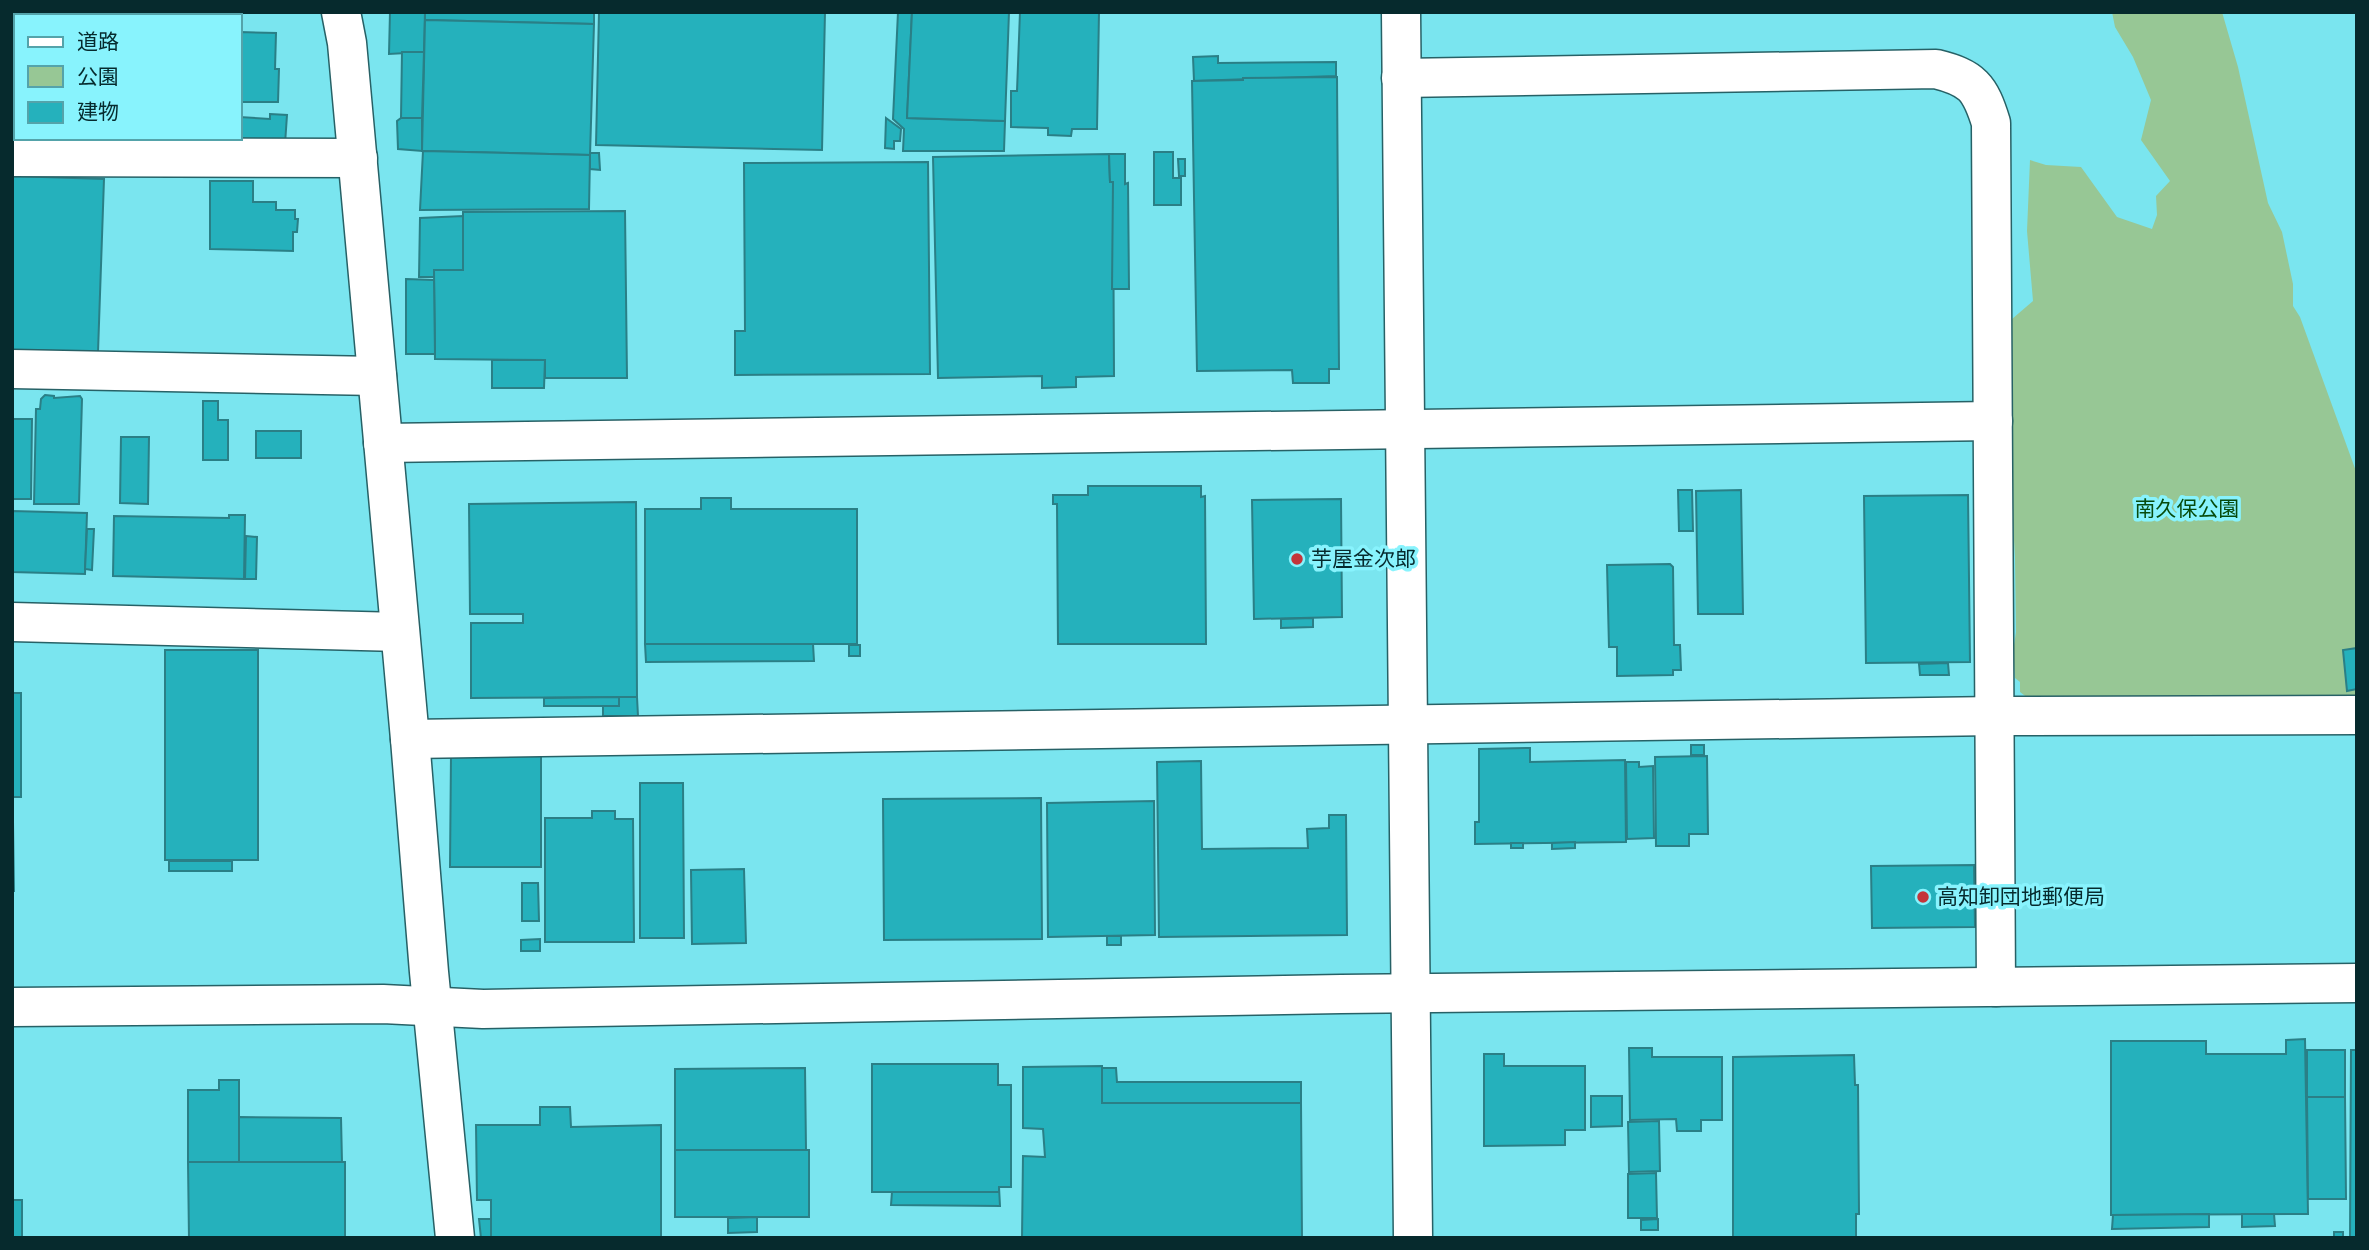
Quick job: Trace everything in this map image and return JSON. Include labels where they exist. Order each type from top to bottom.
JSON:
[{"type":"street","points":[[341,12],[347,43],[358,158],[455,1238]]},
{"type":"street","points":[[1401,12],[1413,1238]]},
{"type":"street","points":[[1401,78],[1936,69],[1958,75],[1974,85],[1985,103],[1991,123],[1996,987]]},
{"type":"street","points":[[12,157],[358,158]]},
{"type":"street","points":[[12,369],[377,376]]},
{"type":"street","points":[[383,443],[1993,421]]},
{"type":"street","points":[[12,622],[400,632]]},
{"type":"street","points":[[410,740],[1995,716],[2357,715]]},
{"type":"street","points":[[12,1007],[383,1004],[497,1009],[1410,993],[2357,983]]},
{"type":"green space","name":"南久保公園","points":[[2112,12],[2222,12],[2238,67],[2268,203],[2282,232],[2293,284],[2293,306],[2300,317],[2357,474],[2357,696],[2033,702],[2020,692],[2020,682],[2015,678],[2013,652],[2016,632],[2009,345],[2012,319],[2033,301],[2027,231],[2030,160],[2046,165],[2081,167],[2117,217],[2152,229],[2157,215],[2156,196],[2170,181],[2141,140],[2151,100],[2133,57],[2115,27]]},
{"type":"building","points":[[390,12],[425,12],[424,52],[389,54]]},
{"type":"building","points":[[425,12],[594,12],[594,24],[425,20]]},
{"type":"building","points":[[599,12],[825,12],[822,150],[596,145]]},
{"type":"building","points":[[898,12],[912,12],[907,118],[1005,121],[1004,151],[903,151],[904,129],[893,119]]},
{"type":"building","points":[[912,12],[1009,12],[1005,121],[907,118]]},
{"type":"building","points":[[1020,12],[1099,12],[1097,129],[1072,129],[1071,136],[1048,135],[1048,128],[1011,127],[1011,91],[1017,91]]},
{"type":"building","points":[[425,20],[594,24],[590,155],[422,151]]},
{"type":"building","points":[[242,32],[276,33],[278,102],[242,102]]},
{"type":"building","points":[[402,52],[424,52],[422,118],[401,118]]},
{"type":"building","points":[[1218,56],[1218,63],[1336,62],[1336,76],[1194,81],[1193,57]]},
{"type":"building","points":[[1337,77],[1339,369],[1329,369],[1329,383],[1293,383],[1292,370],[1197,371],[1192,81]]},
{"type":"building","points":[[270,114],[287,115],[285,144],[236,141],[242,140],[242,117],[270,119]]},
{"type":"building","points":[[401,118],[422,118],[422,151],[398,149],[397,121]]},
{"type":"building","points":[[886,118],[901,129],[900,141],[894,141],[894,149],[885,148]]},
{"type":"building","points":[[423,151],[590,155],[589,209],[420,210]]},
{"type":"building","points":[[1154,152],[1173,152],[1173,178],[1181,178],[1181,205],[1154,205]]},
{"type":"building","points":[[590,153],[599,153],[600,170],[590,169]]},
{"type":"building","points":[[1109,154],[1110,182],[1113,182],[1114,376],[1076,377],[1076,387],[1042,388],[1042,376],[938,378],[933,157]]},
{"type":"building","points":[[1109,154],[1125,154],[1125,184],[1128,183],[1129,289],[1112,289],[1113,182],[1110,182]]},
{"type":"building","points":[[1178,159],[1185,159],[1185,176],[1179,176]]},
{"type":"building","points":[[928,162],[930,374],[735,375],[735,331],[745,331],[744,163]]},
{"type":"building","points":[[12,176],[104,179],[98,352],[12,350]]},
{"type":"building","points":[[210,181],[253,181],[253,202],[276,202],[276,210],[295,210],[295,219],[298,219],[297,232],[293,232],[293,251],[210,249]]},
{"type":"building","points":[[625,211],[627,378],[545,378],[545,360],[435,359],[434,270],[463,270],[463,212]]},
{"type":"building","points":[[463,216],[463,270],[434,270],[434,277],[419,277],[420,218]]},
{"type":"building","points":[[406,279],[434,280],[435,354],[406,354]]},
{"type":"building","points":[[492,360],[545,360],[544,388],[492,388]]},
{"type":"building","points":[[45,395],[54,398],[80,396],[82,399],[79,504],[34,504],[36,409],[40,409],[41,399]]},
{"type":"building","points":[[203,401],[218,401],[218,420],[228,420],[228,460],[203,460]]},
{"type":"building","points":[[12,419],[32,419],[31,499],[12,499]]},
{"type":"building","points":[[256,431],[301,431],[301,458],[256,458]]},
{"type":"building","points":[[121,437],[149,437],[148,504],[120,503]]},
{"type":"building","points":[[1088,486],[1201,486],[1201,497],[1205,496],[1206,644],[1058,644],[1057,504],[1053,504],[1053,495],[1088,495]]},
{"type":"building","points":[[1678,490],[1692,490],[1693,531],[1679,531]]},
{"type":"building","points":[[1741,490],[1743,614],[1698,614],[1696,491]]},
{"type":"building","points":[[1968,495],[1970,662],[1866,663],[1864,496]]},
{"type":"building","points":[[701,498],[731,498],[731,509],[857,509],[857,644],[645,644],[645,509],[701,509]]},
{"type":"building","name":"芋屋金次郎","points":[[1341,499],[1342,617],[1254,619],[1252,500]]},
{"type":"building","points":[[636,502],[637,697],[471,698],[471,623],[523,623],[523,614],[470,614],[469,504]]},
{"type":"building","points":[[12,511],[87,513],[85,574],[12,572]]},
{"type":"building","points":[[229,515],[245,515],[244,579],[113,576],[114,516],[229,518]]},
{"type":"building","points":[[87,529],[94,529],[92,570],[85,569]]},
{"type":"building","points":[[246,536],[257,537],[256,579],[245,579]]},
{"type":"building","points":[[1670,564],[1673,567],[1674,645],[1680,645],[1681,670],[1673,670],[1673,675],[1617,676],[1617,647],[1609,647],[1607,565]]},
{"type":"building","points":[[1313,618],[1313,627],[1281,628],[1281,619]]},
{"type":"building","points":[[645,644],[813,644],[814,661],[646,662]]},
{"type":"building","points":[[849,645],[860,645],[860,656],[849,656]]},
{"type":"building","points":[[2357,648],[2357,689],[2347,691],[2343,650]]},
{"type":"building","points":[[165,650],[258,650],[258,860],[165,860]]},
{"type":"building","points":[[1948,663],[1949,675],[1920,675],[1919,664]]},
{"type":"building","points":[[12,693],[21,693],[21,797],[12,797]]},
{"type":"building","points":[[619,697],[619,706],[544,706],[544,698]]},
{"type":"building","points":[[619,697],[637,697],[638,716],[603,716],[603,706],[619,706]]},
{"type":"building","points":[[1691,745],[1704,745],[1704,755],[1691,755]]},
{"type":"building","points":[[1530,748],[1530,762],[1625,760],[1626,842],[1475,844],[1475,822],[1479,822],[1479,749]]},
{"type":"building","points":[[451,755],[541,755],[541,867],[450,867]]},
{"type":"building","points":[[1707,756],[1708,834],[1689,834],[1689,846],[1656,846],[1655,757]]},
{"type":"building","points":[[1201,761],[1202,849],[1308,848],[1307,829],[1329,828],[1329,815],[1346,815],[1347,935],[1159,937],[1157,762]]},
{"type":"building","points":[[1626,762],[1639,762],[1639,767],[1653,766],[1654,838],[1627,839]]},
{"type":"building","points":[[640,783],[683,783],[684,938],[640,938]]},
{"type":"building","points":[[1041,798],[1042,939],[884,940],[883,799]]},
{"type":"building","points":[[1154,801],[1155,935],[1048,937],[1047,803]]},
{"type":"building","points":[[592,811],[615,811],[615,819],[633,819],[634,942],[545,942],[545,818],[592,818]]},
{"type":"building","points":[[13,822],[14,891],[12,891]]},
{"type":"building","points":[[1575,842],[1575,848],[1552,849],[1552,843]]},
{"type":"building","points":[[1511,843],[1523,843],[1523,848],[1511,848]]},
{"type":"building","points":[[169,861],[232,861],[232,871],[169,871]]},
{"type":"building","points":[[1974,865],[1975,927],[1872,928],[1871,866]]},
{"type":"building","points":[[744,869],[746,943],[692,944],[691,870]]},
{"type":"building","points":[[522,883],[538,883],[539,921],[522,921]]},
{"type":"building","points":[[1107,936],[1121,936],[1121,945],[1107,945]]},
{"type":"building","points":[[540,939],[540,951],[521,951],[521,940]]},
{"type":"building","points":[[2305,1039],[2308,1214],[2111,1215],[2111,1041],[2206,1041],[2206,1054],[2286,1054],[2286,1040]]},
{"type":"building","points":[[1629,1048],[1652,1048],[1652,1057],[1722,1057],[1722,1120],[1701,1120],[1701,1131],[1677,1131],[1676,1119],[1630,1120]]},
{"type":"building","points":[[2307,1050],[2345,1050],[2345,1097],[2307,1097]]},
{"type":"building","points":[[2351,1050],[2357,1050],[2357,1238],[2350,1238]]},
{"type":"building","points":[[1484,1054],[1504,1054],[1504,1066],[1585,1066],[1585,1130],[1565,1130],[1565,1145],[1484,1146]]},
{"type":"building","points":[[1854,1055],[1855,1085],[1858,1085],[1859,1214],[1856,1214],[1856,1238],[1733,1238],[1733,1057]]},
{"type":"building","points":[[872,1064],[998,1064],[998,1085],[1011,1085],[1011,1187],[999,1187],[999,1192],[872,1192]]},
{"type":"building","points":[[1102,1066],[1102,1103],[1301,1103],[1302,1238],[1022,1238],[1023,1156],[1045,1157],[1043,1129],[1023,1128],[1023,1067]]},
{"type":"building","points":[[805,1068],[806,1150],[675,1150],[675,1069]]},
{"type":"building","points":[[1102,1068],[1116,1068],[1117,1082],[1301,1082],[1301,1103],[1102,1103]]},
{"type":"building","points":[[219,1080],[239,1080],[239,1162],[188,1162],[188,1090],[219,1090]]},
{"type":"building","points":[[1591,1096],[1622,1096],[1622,1126],[1591,1127]]},
{"type":"building","points":[[2307,1097],[2345,1097],[2346,1199],[2308,1199]]},
{"type":"building","points":[[540,1107],[570,1107],[571,1127],[661,1125],[661,1238],[491,1238],[491,1200],[477,1200],[476,1125],[540,1125]]},
{"type":"building","points":[[239,1117],[341,1118],[342,1162],[239,1162]]},
{"type":"building","points":[[1659,1121],[1660,1171],[1629,1172],[1628,1122]]},
{"type":"building","points":[[675,1150],[809,1150],[809,1217],[675,1217]]},
{"type":"building","points":[[188,1162],[345,1162],[345,1238],[189,1238]]},
{"type":"building","points":[[1656,1173],[1657,1218],[1628,1218],[1628,1174]]},
{"type":"building","points":[[999,1187],[1000,1206],[891,1205],[892,1192],[999,1192]]},
{"type":"building","points":[[12,1200],[22,1200],[22,1238],[12,1238]]},
{"type":"building","points":[[2209,1214],[2209,1227],[2112,1229],[2113,1215]]},
{"type":"building","points":[[2242,1214],[2274,1214],[2275,1226],[2242,1227]]},
{"type":"building","points":[[757,1217],[757,1232],[728,1233],[728,1218]]},
{"type":"building","points":[[479,1219],[491,1219],[491,1238],[481,1238]]},
{"type":"building","points":[[1658,1219],[1658,1230],[1641,1230],[1641,1220]]},
{"type":"building","points":[[2334,1232],[2343,1232],[2343,1238],[2334,1238]]},
{"type":"place","name":"芋屋金次郎","points":[[1297,559]]},
{"type":"place","name":"高知卸団地郵便局","points":[[1923,897]]}]
